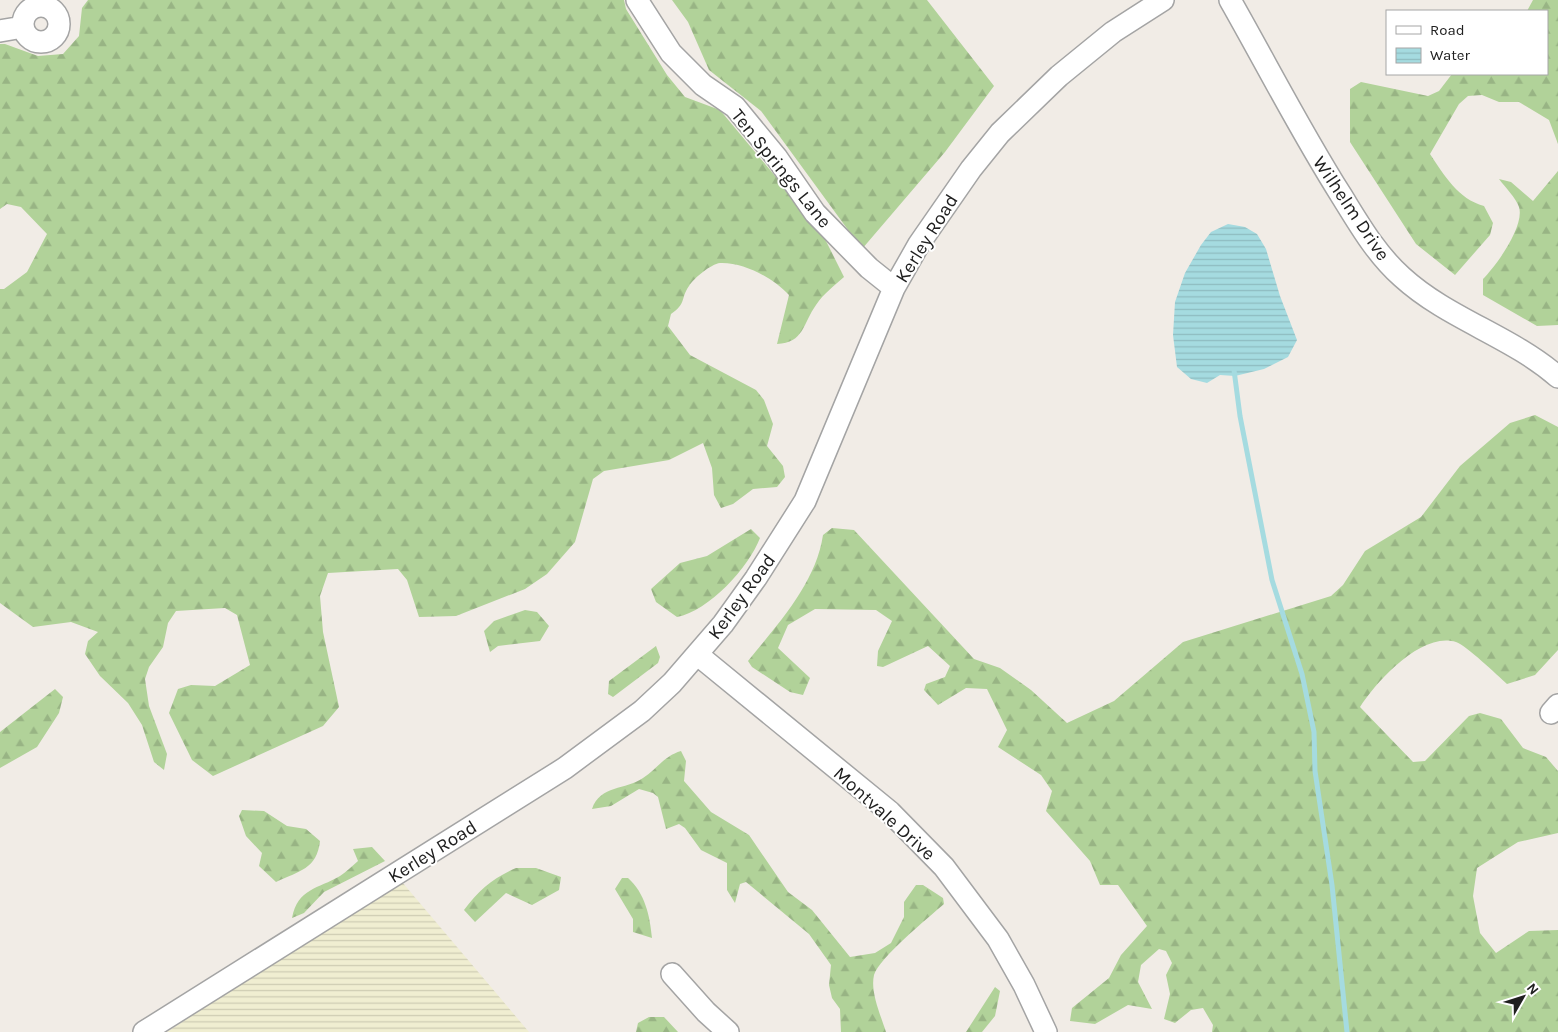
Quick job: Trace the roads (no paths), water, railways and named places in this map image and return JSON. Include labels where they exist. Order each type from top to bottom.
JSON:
[{"type":"street","name":"Ten Springs Lane","points":[[637,0],[671,53],[703,85],[735,107],[777,158],[816,213],[869,268],[894,288]]},
{"type":"street","name":"Kerley Road","points":[[144,1032],[565,768],[642,711],[698,655],[756,578],[805,501],[894,288],[945,204],[1000,133],[1031,101],[1085,53],[1163,0]]},
{"type":"street","name":"Wilhelm Drive","points":[[1230,0],[1318,158],[1380,254],[1402,277],[1427,296],[1515,345],[1537,359],[1558,377]]},
{"type":"street","points":[[53,4],[60,22],[60,28],[52,39],[47,42],[35,41],[29,38],[23,27],[23,21],[28,11],[38,5],[53,4]]},
{"type":"street","points":[[0,31],[23,27]]},
{"type":"street","name":"Montvale Drive","points":[[698,655],[890,812],[944,868],[998,939],[1024,985],[1046,1032]]},
{"type":"street","points":[[672,974],[706,1012],[728,1032]]},
{"type":"water","points":[[1228,224],[1245,227],[1257,234],[1266,249],[1280,296],[1297,340],[1288,357],[1264,369],[1235,376],[1220,375],[1207,383],[1191,379],[1177,367],[1173,335],[1175,302],[1185,273],[1201,245],[1211,232]]},
{"type":"waterway","points":[[1234,370],[1240,416],[1272,580],[1302,674],[1314,732],[1315,771],[1332,885],[1347,1032]]}]
